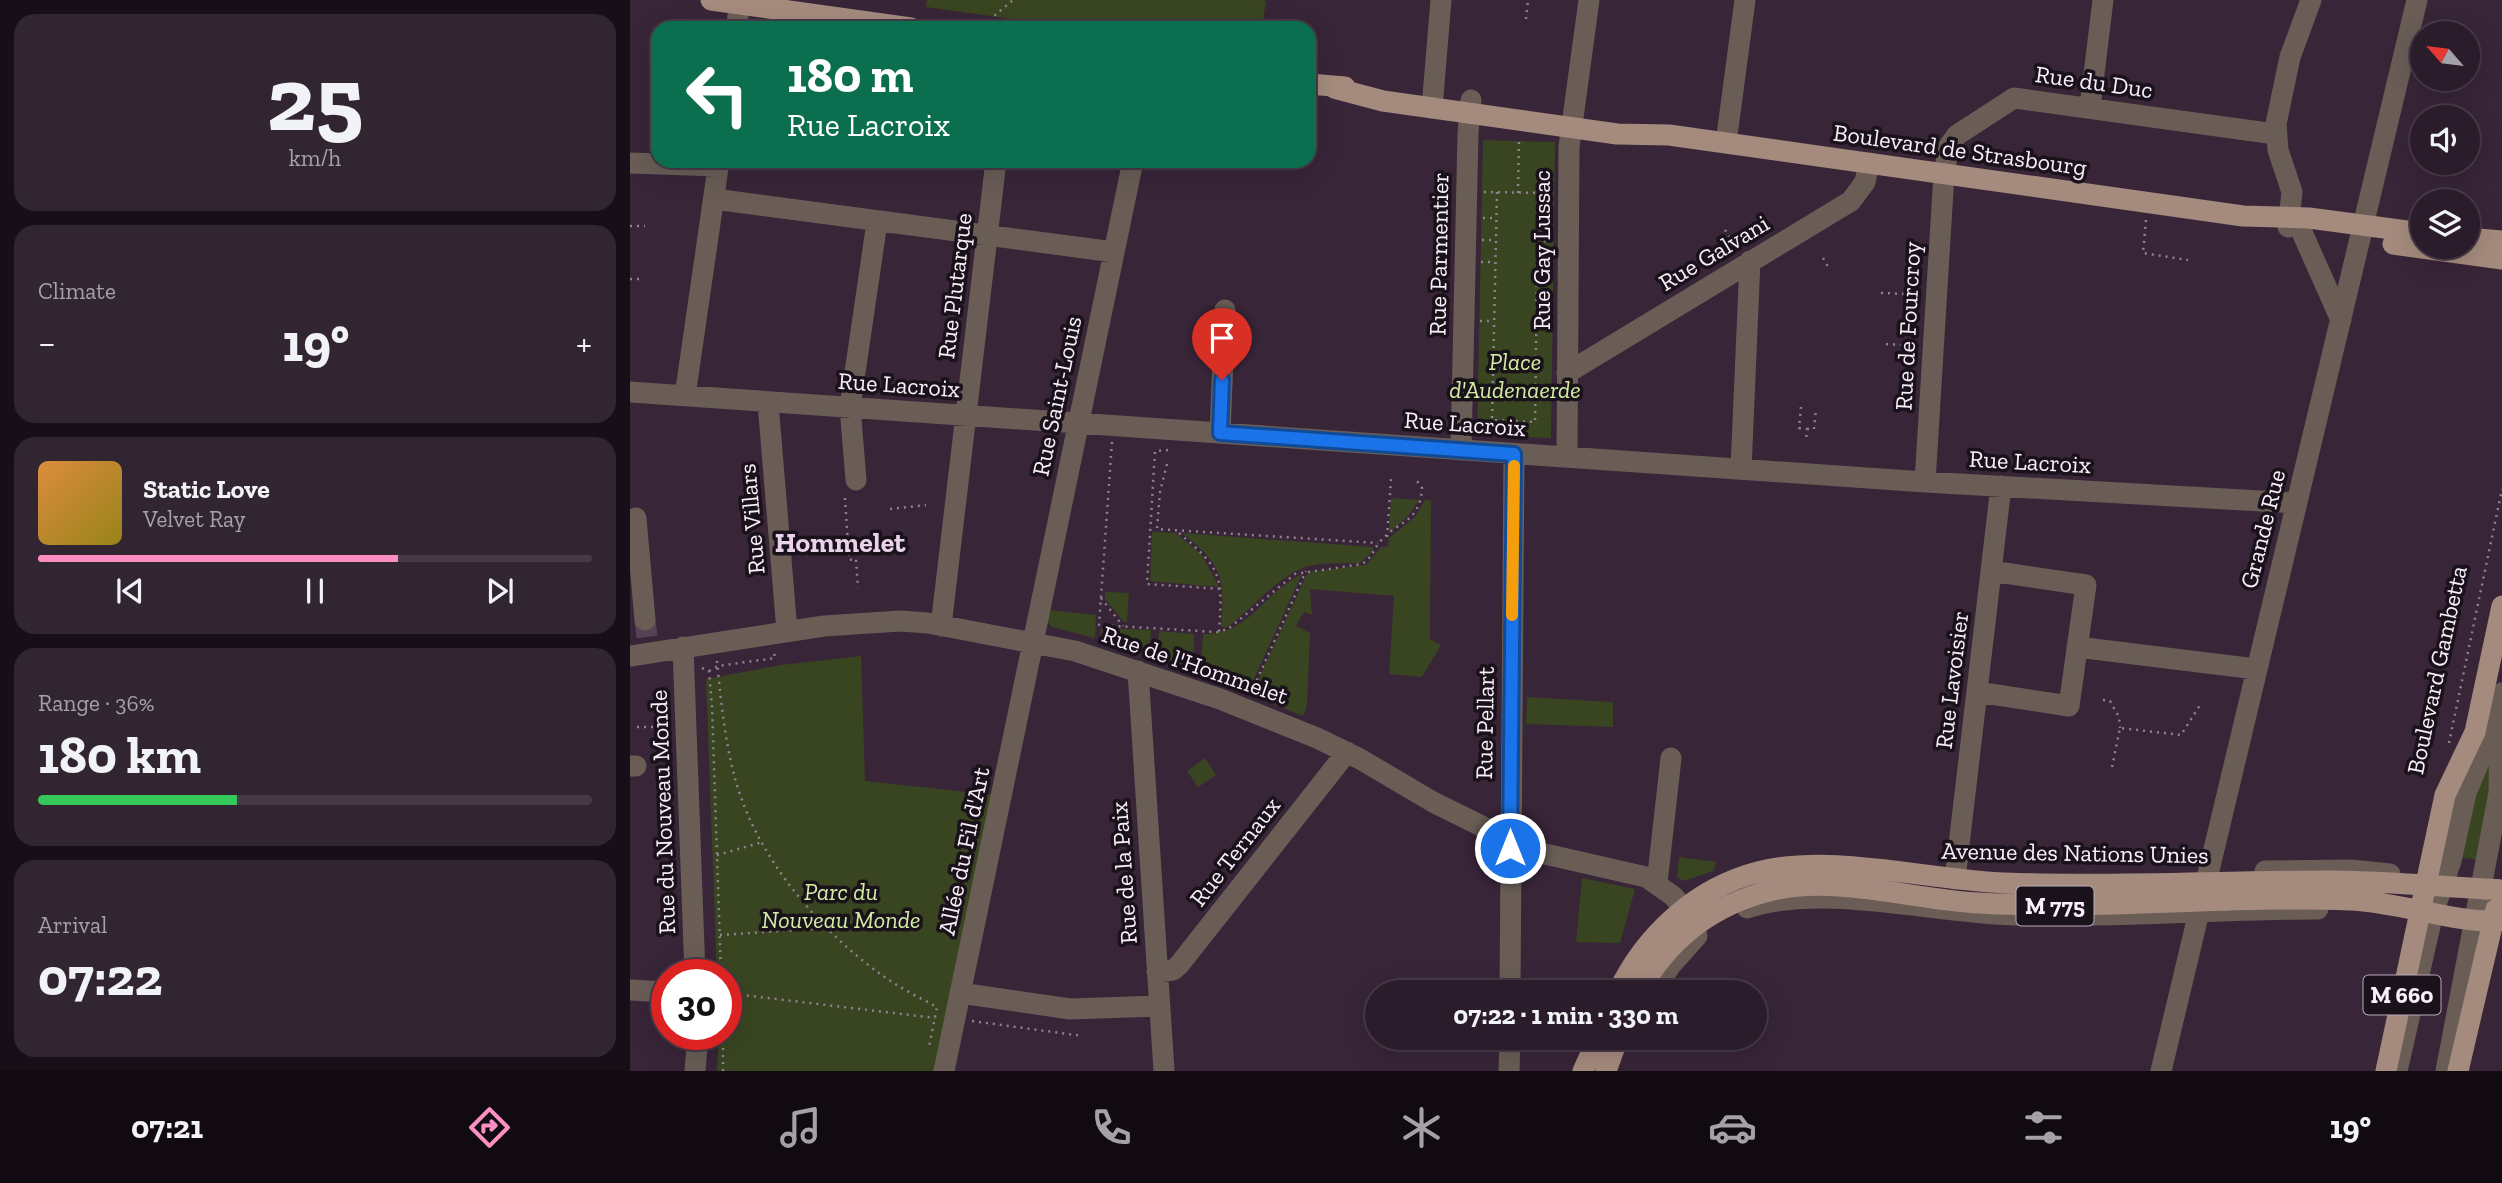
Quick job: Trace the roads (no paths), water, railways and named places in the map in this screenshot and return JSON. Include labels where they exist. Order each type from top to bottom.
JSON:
[{"type":"main road","points":[[711,0],[861,21]]},
{"type":"main road","name":"Boulevard de Strasbourg","points":[[1316,85],[1372,99],[1432,102],[1572,121],[1623,135],[1669,135],[2293,225],[2362,232]]},
{"type":"main road","name":"Boulevard de Strasbourg","points":[[1470,107],[1519,120],[1572,121]]},
{"type":"main road","points":[[2362,232],[2410,233]]},
{"type":"main road","points":[[2362,232],[2502,259]]},
{"type":"main road","points":[[2480,239],[2502,242]]},
{"type":"main road","name":"Boulevard Gambetta","points":[[2434,888],[2447,789],[2477,723],[2502,606]]},
{"type":"main road","name":"Avenue des Nations Unies","points":[[1647,980],[1665,953],[1732,881],[1788,866],[1822,864],[1955,880],[2070,884],[2178,883],[2204,892],[2351,900],[2425,916],[2493,901]]},
{"type":"main road","name":"Avenue des Nations Unies","points":[[1625,980],[1638,957],[1698,919],[1758,894],[1808,886],[2016,905],[2330,881],[2434,888],[2493,901]]},
{"type":"main road","name":"M 660","points":[[2458,1071],[2493,901]]},
{"type":"main road","name":"M 660","points":[[2386,1071],[2425,916]]},
{"type":"main road","points":[[1583,1071],[1593,1050]]},
{"type":"main road","points":[[1606,1071],[1614,1050]]},
{"type":"street","points":[[1432,102],[1441,0]]},
{"type":"street","name":"Rue Gay Lussac","points":[[1567,457],[1561,380],[1572,121],[1589,0]]},
{"type":"street","points":[[1726,143],[1745,0]]},
{"type":"street","points":[[2090,107],[2102,0]]},
{"type":"street","points":[[2311,0],[2290,57],[2275,134],[2291,186],[2293,225],[2341,320]]},
{"type":"street","name":"Grande Rue","points":[[2161,1071],[2417,0]]},
{"type":"street","points":[[737,21],[740,4]]},
{"type":"street","name":"Rue du Duc","points":[[1944,174],[1946,153],[1957,135],[2014,98],[2275,134]]},
{"type":"street","name":"Rue Parmentier","points":[[1461,450],[1470,107]]},
{"type":"street","points":[[630,163],[651,163]]},
{"type":"street","name":"Rue Galvani","points":[[1561,380],[1851,201],[1865,182],[1869,163]]},
{"type":"street","points":[[685,396],[718,168]]},
{"type":"street","name":"Rue Plutarque","points":[[941,626],[995,168]]},
{"type":"street","name":"Rue Saint-Louis","points":[[1032,642],[1132,168]]},
{"type":"street","name":"Rue de Fourcroy","points":[[1925,482],[1944,174]]},
{"type":"street","points":[[714,198],[1114,253]]},
{"type":"street","points":[[851,489],[850,407],[877,222]]},
{"type":"street","points":[[1741,469],[1750,261]]},
{"type":"street","points":[[1220,433],[1225,310]]},
{"type":"street","name":"Rue Lacroix","points":[[630,392],[1925,482],[2296,503]]},
{"type":"street","name":"Rue Villars","points":[[768,403],[780,633]]},
{"type":"street","name":"Rue Pellart","points":[[1510,980],[1514,454]]},
{"type":"street","name":"Rue Lavoisier","points":[[1955,880],[2001,486]]},
{"type":"street","points":[[636,518],[643,641]]},
{"type":"street","points":[[1977,692],[2069,706],[2087,585],[1991,571]]},
{"type":"street","name":"Rue de l'Hommelet","points":[[643,641],[683,647],[836,624],[900,621],[1032,642],[1138,671],[1244,708],[1347,752],[1423,797],[1510,841],[1547,855],[1636,874],[1657,883],[1698,919]]},
{"type":"street","name":"Allée du Fil d'Art","points":[[944,1071],[945,1018],[960,993],[1026,688],[1032,642]]},
{"type":"street","name":"Rue du Nouveau Monde","points":[[683,647],[694,959]]},
{"type":"street","points":[[2077,647],[2256,669]]},
{"type":"street","name":"Rue de la Paix","points":[[1138,671],[1164,1071]]},
{"type":"street","points":[[2398,1071],[2425,916],[2434,888],[2451,861],[2466,793],[2490,736],[2502,693]]},
{"type":"street","points":[[2446,1071],[2493,901],[2502,707]]},
{"type":"street","name":"Rue Ternaux","points":[[1157,972],[1173,970],[1179,965],[1347,752]]},
{"type":"street","points":[[1657,883],[1671,758]]},
{"type":"street","points":[[1662,980],[1682,952],[1698,919]]},
{"type":"street","points":[[630,990],[651,991]]},
{"type":"street","points":[[960,993],[1070,1009],[1159,1006]]},
{"type":"street","points":[[695,1071],[697,1050]]},
{"type":"street","points":[[1509,1071],[1510,1050]]},
{"type":"street","points":[[1606,1071],[1620,1050]]},
{"type":"tunnel","points":[[645,620],[647,637]]},
{"type":"district","name":"Hommelet","points":[[840,542]]},
{"type":"park label","name":"Place d'Audenaerde","points":[[1515,376]]},
{"type":"park label","name":"Parc du Nouveau Monde","points":[[841,906]]}]
